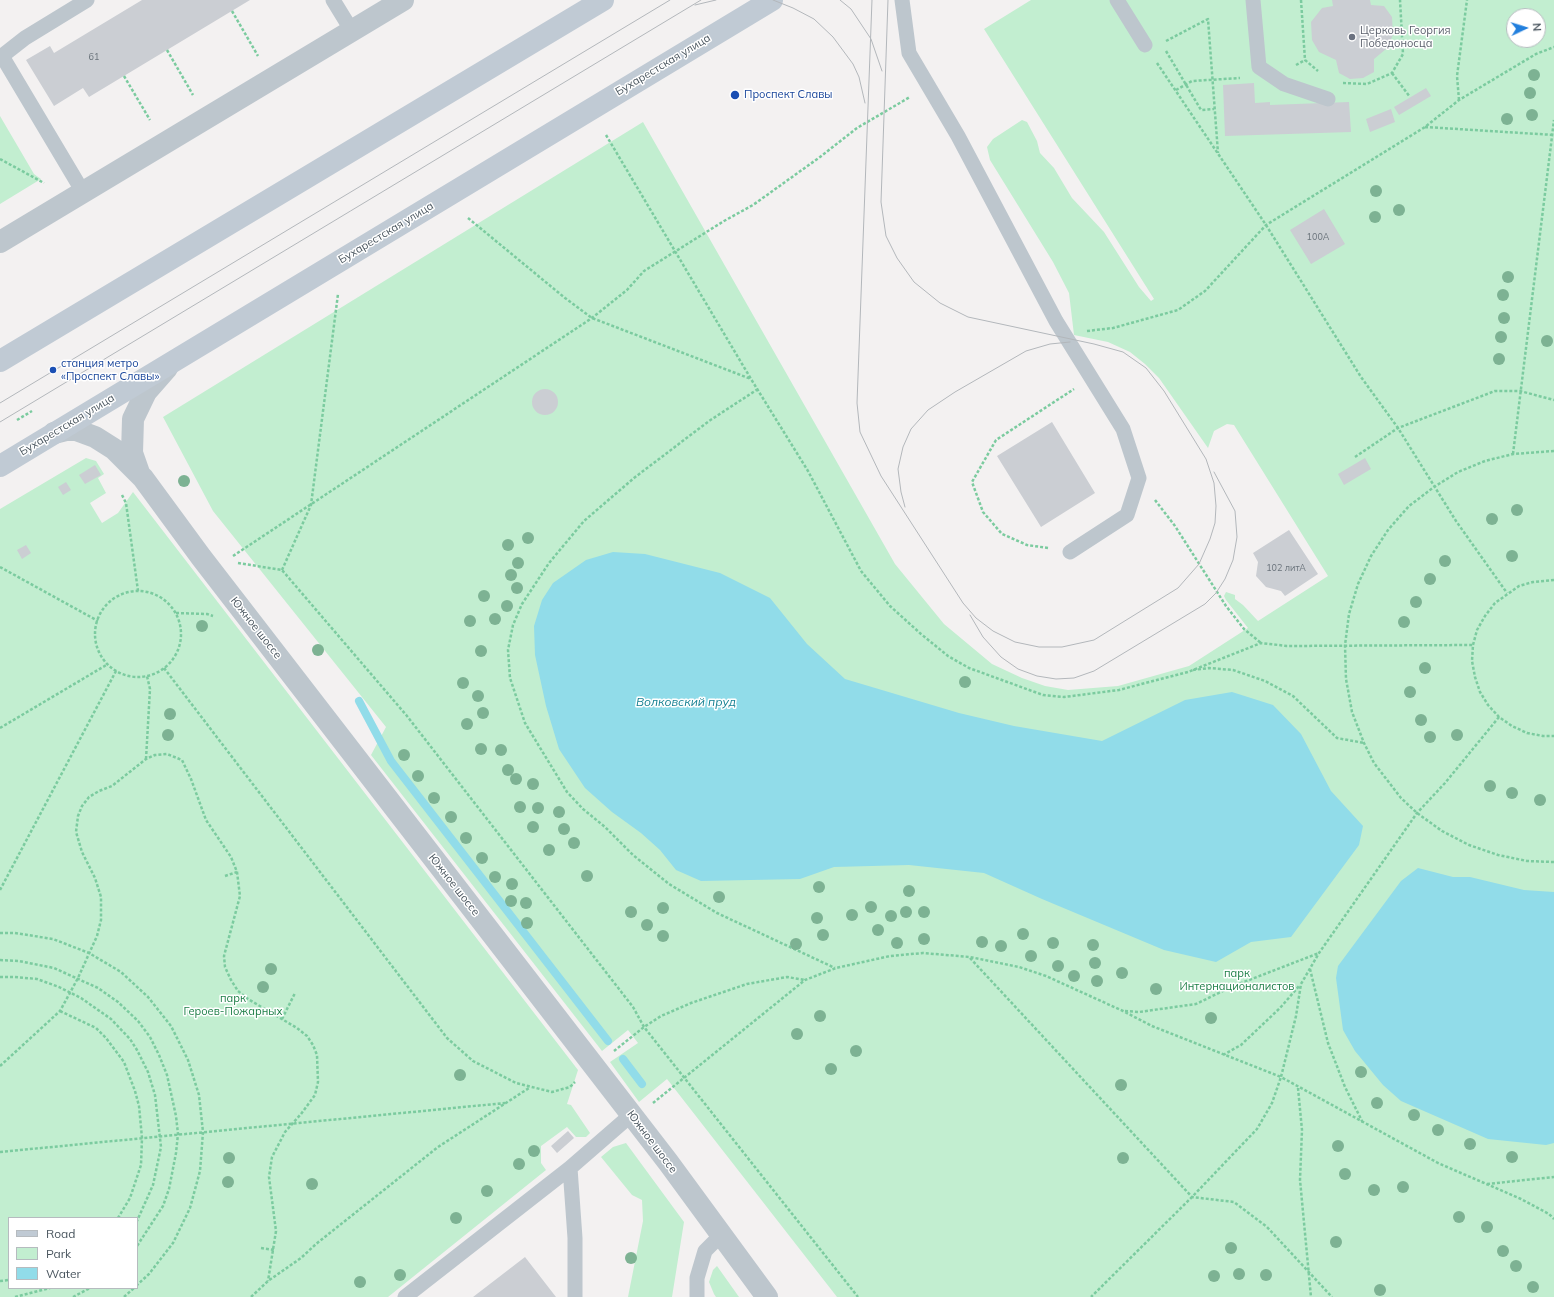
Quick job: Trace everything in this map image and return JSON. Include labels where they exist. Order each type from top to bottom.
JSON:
[{"type":"main road","points":[[0,361],[603,0]]},
{"type":"main road","name":"Бухарестская улица","points":[[0,466],[772,0]]},
{"type":"street","points":[[0,242],[403,0]]},
{"type":"street","name":"Южное шоссе","points":[[140,474],[132,452],[133,419],[146,392],[176,360]]},
{"type":"street","name":"Южное шоссе","points":[[54,433],[66,430],[76,430],[95,437],[114,449],[140,474],[201,557],[633,1117],[767,1297]]},
{"type":"lane","points":[[83,192],[2,56],[25,38],[87,0]]},
{"type":"lane","points":[[333,0],[352,31]]},
{"type":"lane","points":[[902,0],[909,53],[958,136],[1061,330],[1123,429],[1139,478],[1127,514],[1070,552]]},
{"type":"lane","points":[[1117,0],[1145,45]]},
{"type":"lane","points":[[1254,0],[1259,67],[1284,84],[1328,99]]},
{"type":"lane","points":[[405,1297],[633,1117]]},
{"type":"lane","points":[[570,1168],[575,1238],[575,1297]]},
{"type":"lane","points":[[697,1297],[697,1278],[705,1251],[721,1235]]},
{"type":"path","points":[[1301,0],[1304,60],[1321,73]]},
{"type":"path","points":[[1338,83],[1367,84],[1392,73],[1403,54],[1400,0]]},
{"type":"path","points":[[1459,100],[1457,76],[1467,0]]},
{"type":"path","points":[[232,11],[258,56]]},
{"type":"path","points":[[1161,43],[1208,19],[1218,153]]},
{"type":"path","points":[[1145,45],[1266,225],[1361,377],[1398,428],[1459,526],[1507,593]]},
{"type":"path","points":[[1061,330],[1077,332],[1113,328],[1178,310],[1205,291],[1266,225],[1424,127],[1459,100],[1536,54],[1554,47]]},
{"type":"path","points":[[167,50],[193,95]]},
{"type":"path","points":[[1165,50],[1200,110],[1214,109]]},
{"type":"path","points":[[1176,90],[1192,81],[1252,78],[1259,67]]},
{"type":"path","points":[[1392,73],[1410,98]]},
{"type":"path","points":[[124,76],[150,120]]},
{"type":"path","points":[[232,556],[592,318],[627,290],[644,271],[753,205],[820,158],[857,128],[908,98],[931,91]]},
{"type":"path","points":[[1513,454],[1554,120]]},
{"type":"path","points":[[1424,127],[1553,134]]},
{"type":"path","points":[[606,135],[751,379],[808,471],[861,570],[890,606],[948,656],[969,668],[1008,684],[1043,695],[1064,697],[1119,690],[1189,671],[1261,644],[1287,646],[1473,645]]},
{"type":"path","points":[[0,159],[44,184]]},
{"type":"path","points":[[468,218],[565,298],[592,318],[751,379]]},
{"type":"path","points":[[282,570],[311,505],[338,294]]},
{"type":"path","points":[[1070,552],[1027,545],[1002,534],[983,512],[972,482],[996,440],[1068,395],[1089,375]]},
{"type":"path","points":[[758,389],[709,421],[634,478],[584,521],[549,563],[522,604],[513,624],[508,650],[510,678],[525,724],[567,792],[583,809],[605,827],[633,855],[676,888],[717,913],[836,968]]},
{"type":"path","points":[[1355,457],[1398,428],[1495,391],[1520,391],[1554,400]]},
{"type":"path","points":[[17,420],[32,411]]},
{"type":"path","points":[[1554,451],[1513,454],[1472,466],[1434,487],[1404,512],[1388,530],[1371,556],[1356,592],[1349,614],[1345,645],[1347,685],[1352,712],[1364,744],[1387,781],[1417,813],[1442,831],[1469,845],[1498,855],[1527,861],[1554,862]]},
{"type":"path","points":[[1139,478],[1175,526],[1226,606],[1244,629],[1261,644]]},
{"type":"path","points":[[120,492],[126,503],[138,591]]},
{"type":"path","points":[[233,562],[282,570],[407,716],[633,1007],[644,1027],[858,1297]]},
{"type":"path","points":[[0,566],[98,621]]},
{"type":"path","points":[[1554,580],[1533,582],[1519,586],[1507,593],[1495,603],[1484,616],[1477,630],[1473,645],[1472,661],[1477,684],[1488,705],[1498,717],[1527,733],[1543,736],[1554,736]]},
{"type":"path","points":[[138,591],[153,594],[167,601],[179,620],[181,635],[178,650],[170,663],[164,668],[147,676],[132,676],[116,671],[102,657],[96,639],[98,621],[104,609],[113,599],[125,593],[138,591]]},
{"type":"path","points":[[0,728],[108,664]]},
{"type":"path","points":[[164,668],[446,1038],[460,1052],[483,1067],[530,1088],[552,1092],[570,1087],[578,1080]]},
{"type":"path","points":[[1189,671],[1209,668],[1233,670],[1265,681],[1293,696],[1337,738],[1364,744]]},
{"type":"path","points":[[0,890],[116,671]]},
{"type":"path","points":[[146,759],[150,689],[147,676]]},
{"type":"path","points":[[1223,1056],[1240,1045],[1280,1008],[1301,984],[1319,953],[1417,813],[1445,783],[1498,717]]},
{"type":"path","points":[[0,1066],[60,1011],[78,978],[97,936],[101,920],[101,897],[95,878],[78,842],[76,832],[78,816],[89,797],[112,786],[146,759],[155,755],[167,754],[182,760],[191,779],[206,820],[231,857],[237,872],[240,896],[226,944],[224,956],[225,968],[238,991],[248,999],[307,1036],[317,1055],[318,1082],[315,1095],[294,1123],[285,1132],[272,1157],[269,1177],[276,1217],[274,1250],[268,1281]]},
{"type":"path","points":[[225,876],[237,872]]},
{"type":"path","points":[[0,933],[15,933],[53,939],[89,953],[121,972],[148,997],[171,1026],[188,1060],[199,1095],[203,1132],[200,1171],[190,1208],[172,1243],[149,1274],[138,1284]]},
{"type":"path","points":[[1123,1011],[1139,1012],[1196,1004],[1231,987],[1319,953]]},
{"type":"path","points":[[633,1117],[805,980],[836,968],[890,956],[923,954],[970,957],[1019,967],[1046,976],[1152,1026],[1223,1056],[1281,1078],[1438,1163],[1521,1199],[1549,1214],[1554,1219]]},
{"type":"path","points":[[970,957],[1192,1197],[1234,1202],[1267,1227],[1332,1297]]},
{"type":"path","points":[[0,960],[39,964],[54,968],[98,988],[118,1002],[138,1021],[150,1037],[167,1075],[176,1116],[178,1134],[174,1165],[169,1189],[163,1206],[138,1244]]},
{"type":"path","points":[[1310,969],[1328,1043],[1345,1087],[1363,1123]]},
{"type":"path","points":[[0,977],[37,979],[71,992],[91,1003],[111,1019],[130,1039],[137,1050],[148,1072],[155,1095],[160,1136],[160,1156],[153,1185],[138,1219]]},
{"type":"path","points":[[612,1054],[644,1027],[676,1009],[747,984],[787,977],[805,980]]},
{"type":"path","points":[[1092,1297],[1258,1129],[1272,1103],[1281,1078],[1296,1016],[1301,984]]},
{"type":"path","points":[[282,1019],[295,993]]},
{"type":"path","points":[[60,1011],[96,1028],[116,1049],[131,1076],[139,1106],[142,1138],[141,1166],[130,1198],[119,1217]]},
{"type":"path","points":[[1298,1087],[1302,1130],[1300,1180],[1311,1297]]},
{"type":"path","points":[[251,1297],[268,1281],[301,1258],[316,1244],[438,1147],[530,1088]]},
{"type":"path","points":[[0,1152],[506,1103]]},
{"type":"path","points":[[1486,1184],[1554,1177]]},
{"type":"path","points":[[261,1248],[274,1250]]},
{"type":"path","points":[[15,1297],[46,1289]]},
{"type":"path","points":[[73,1297],[88,1289]]},
{"type":"path","points":[[124,1297],[133,1289]]},
{"type":"green space","name":"парк Интернационалистов","points":[[1031,0],[1554,0],[1554,1297],[837,1297],[667,1079],[639,1102],[610,1062],[638,1043],[628,1030],[602,1051],[371,755],[386,727],[213,511],[163,417],[643,122],[895,564],[944,624],[992,664],[1022,678],[1045,686],[1068,690],[1118,686],[1189,666],[1248,628],[1226,600],[1224,596],[1226,592],[1235,595],[1235,599],[1258,621],[1328,576],[1234,425],[1227,424],[1214,431],[1208,448],[1159,378],[1145,364],[1130,352],[1108,342],[1074,335],[1069,293],[1053,262],[990,160],[987,147],[993,139],[1022,120],[1027,122],[1037,141],[1040,153],[1054,168],[1072,198],[1104,232],[1139,287],[1151,301],[1154,299],[984,29]]},
{"type":"green space","points":[[0,116],[34,174],[41,179],[0,204]]},
{"type":"green space","name":"парк Героев-Пожарных","points":[[86,458],[96,461],[104,474],[98,478],[106,493],[90,503],[102,523],[118,513],[133,492],[578,1070],[567,1104],[571,1105],[590,1133],[586,1137],[576,1137],[567,1127],[541,1146],[541,1163],[546,1170],[388,1297],[0,1297],[0,509]]},
{"type":"green space","points":[[626,1143],[684,1222],[672,1297],[628,1297],[643,1221],[642,1200],[632,1195],[601,1157],[613,1147]]},
{"type":"green space","points":[[717,1266],[739,1297],[716,1297],[709,1282],[713,1270]]},
{"type":"water","name":"Волковский пруд","points":[[613,552],[645,554],[720,573],[770,598],[807,644],[845,679],[959,713],[1014,726],[1102,741],[1185,700],[1232,692],[1273,705],[1301,734],[1331,791],[1363,826],[1359,845],[1291,937],[1251,942],[1216,962],[1164,950],[984,873],[909,865],[834,867],[800,879],[701,881],[676,870],[660,850],[641,833],[612,812],[585,788],[559,749],[546,706],[535,655],[534,626],[542,600],[553,583],[586,560]]},
{"type":"water","points":[[1418,868],[1453,877],[1470,877],[1524,890],[1554,892],[1554,1143],[1546,1145],[1488,1139],[1401,1101],[1383,1085],[1355,1051],[1343,1030],[1336,978],[1338,966],[1401,881]]},
{"type":"building","points":[[142,0],[250,0],[89,97],[83,88],[54,106],[26,60],[50,46],[54,53]]},
{"type":"building","name":"Церковь Георгия Победоносца","points":[[1332,0],[1370,0],[1371,5],[1384,6],[1392,17],[1393,35],[1386,49],[1374,59],[1374,72],[1363,78],[1350,79],[1339,73],[1336,60],[1319,52],[1312,40],[1311,22],[1322,8],[1333,6]]},
{"type":"building","points":[[1254,83],[1255,103],[1270,102],[1270,105],[1349,102],[1351,132],[1225,136],[1223,85]]},
{"type":"building","points":[[1426,88],[1431,96],[1399,115],[1394,107]]},
{"type":"building","points":[[1391,109],[1395,122],[1370,132],[1366,119]]},
{"type":"building","points":[[1324,209],[1345,244],[1311,264],[1290,230]]},
{"type":"building","points":[[545,389],[554,393],[558,402],[554,411],[545,415],[536,411],[532,402],[536,393]]},
{"type":"building","points":[[1052,422],[1095,493],[1041,527],[997,456]]},
{"type":"building","points":[[1365,458],[1371,469],[1344,485],[1338,474]]},
{"type":"building","points":[[95,465],[101,475],[85,484],[79,475]]},
{"type":"building","points":[[66,482],[71,490],[63,495],[58,487]]},
{"type":"building","points":[[1289,530],[1318,574],[1285,596],[1281,591],[1266,587],[1256,576],[1258,562],[1253,553]]},
{"type":"building","points":[[26,545],[31,553],[22,559],[17,550]]},
{"type":"building","points":[[568,1131],[574,1138],[557,1153],[551,1146]]},
{"type":"building","points":[[525,1257],[556,1297],[473,1297]]},
{"type":"waterway","points":[[359,701],[391,761],[608,1041]]},
{"type":"waterway","points":[[623,1059],[642,1084]]},
{"type":"tram line","points":[[0,403],[670,0]]},
{"type":"tram line","points":[[0,422],[701,0]]},
{"type":"tram line","points":[[695,5],[716,0]]},
{"type":"tram line","points":[[773,0],[814,19],[833,37],[853,64],[859,77],[865,103]]},
{"type":"tram line","points":[[840,0],[851,9],[871,39],[882,71]]},
{"type":"tram line","points":[[872,0],[857,403],[860,432],[881,476],[963,603],[976,618],[993,631],[1015,642],[1039,647],[1062,647],[1094,640],[1178,588],[1199,564],[1215,523],[1216,506],[1214,483],[1206,459],[1164,391],[1146,368],[1123,352],[1094,344],[968,317],[940,303],[914,282],[897,258],[886,236],[881,202],[888,0]]},
{"type":"tram line","points":[[905,507],[901,492],[898,469],[903,447],[911,429],[928,410],[955,392],[1026,351],[1050,344],[1070,342]]},
{"type":"tram line","points":[[970,615],[983,637],[1001,657],[1018,669],[1037,676],[1056,679],[1074,678],[1094,671],[1205,604],[1216,593],[1225,579],[1233,560],[1237,537],[1235,511],[1214,472]]},
{"type":"place","name":"Церковь Георгия Победоносца","points":[[1352,37]]},
{"type":"place","name":"Проспект Славы","points":[[735,95]]},
{"type":"place","name":"станция метро «Проспект Славы»","points":[[53,370]]}]
